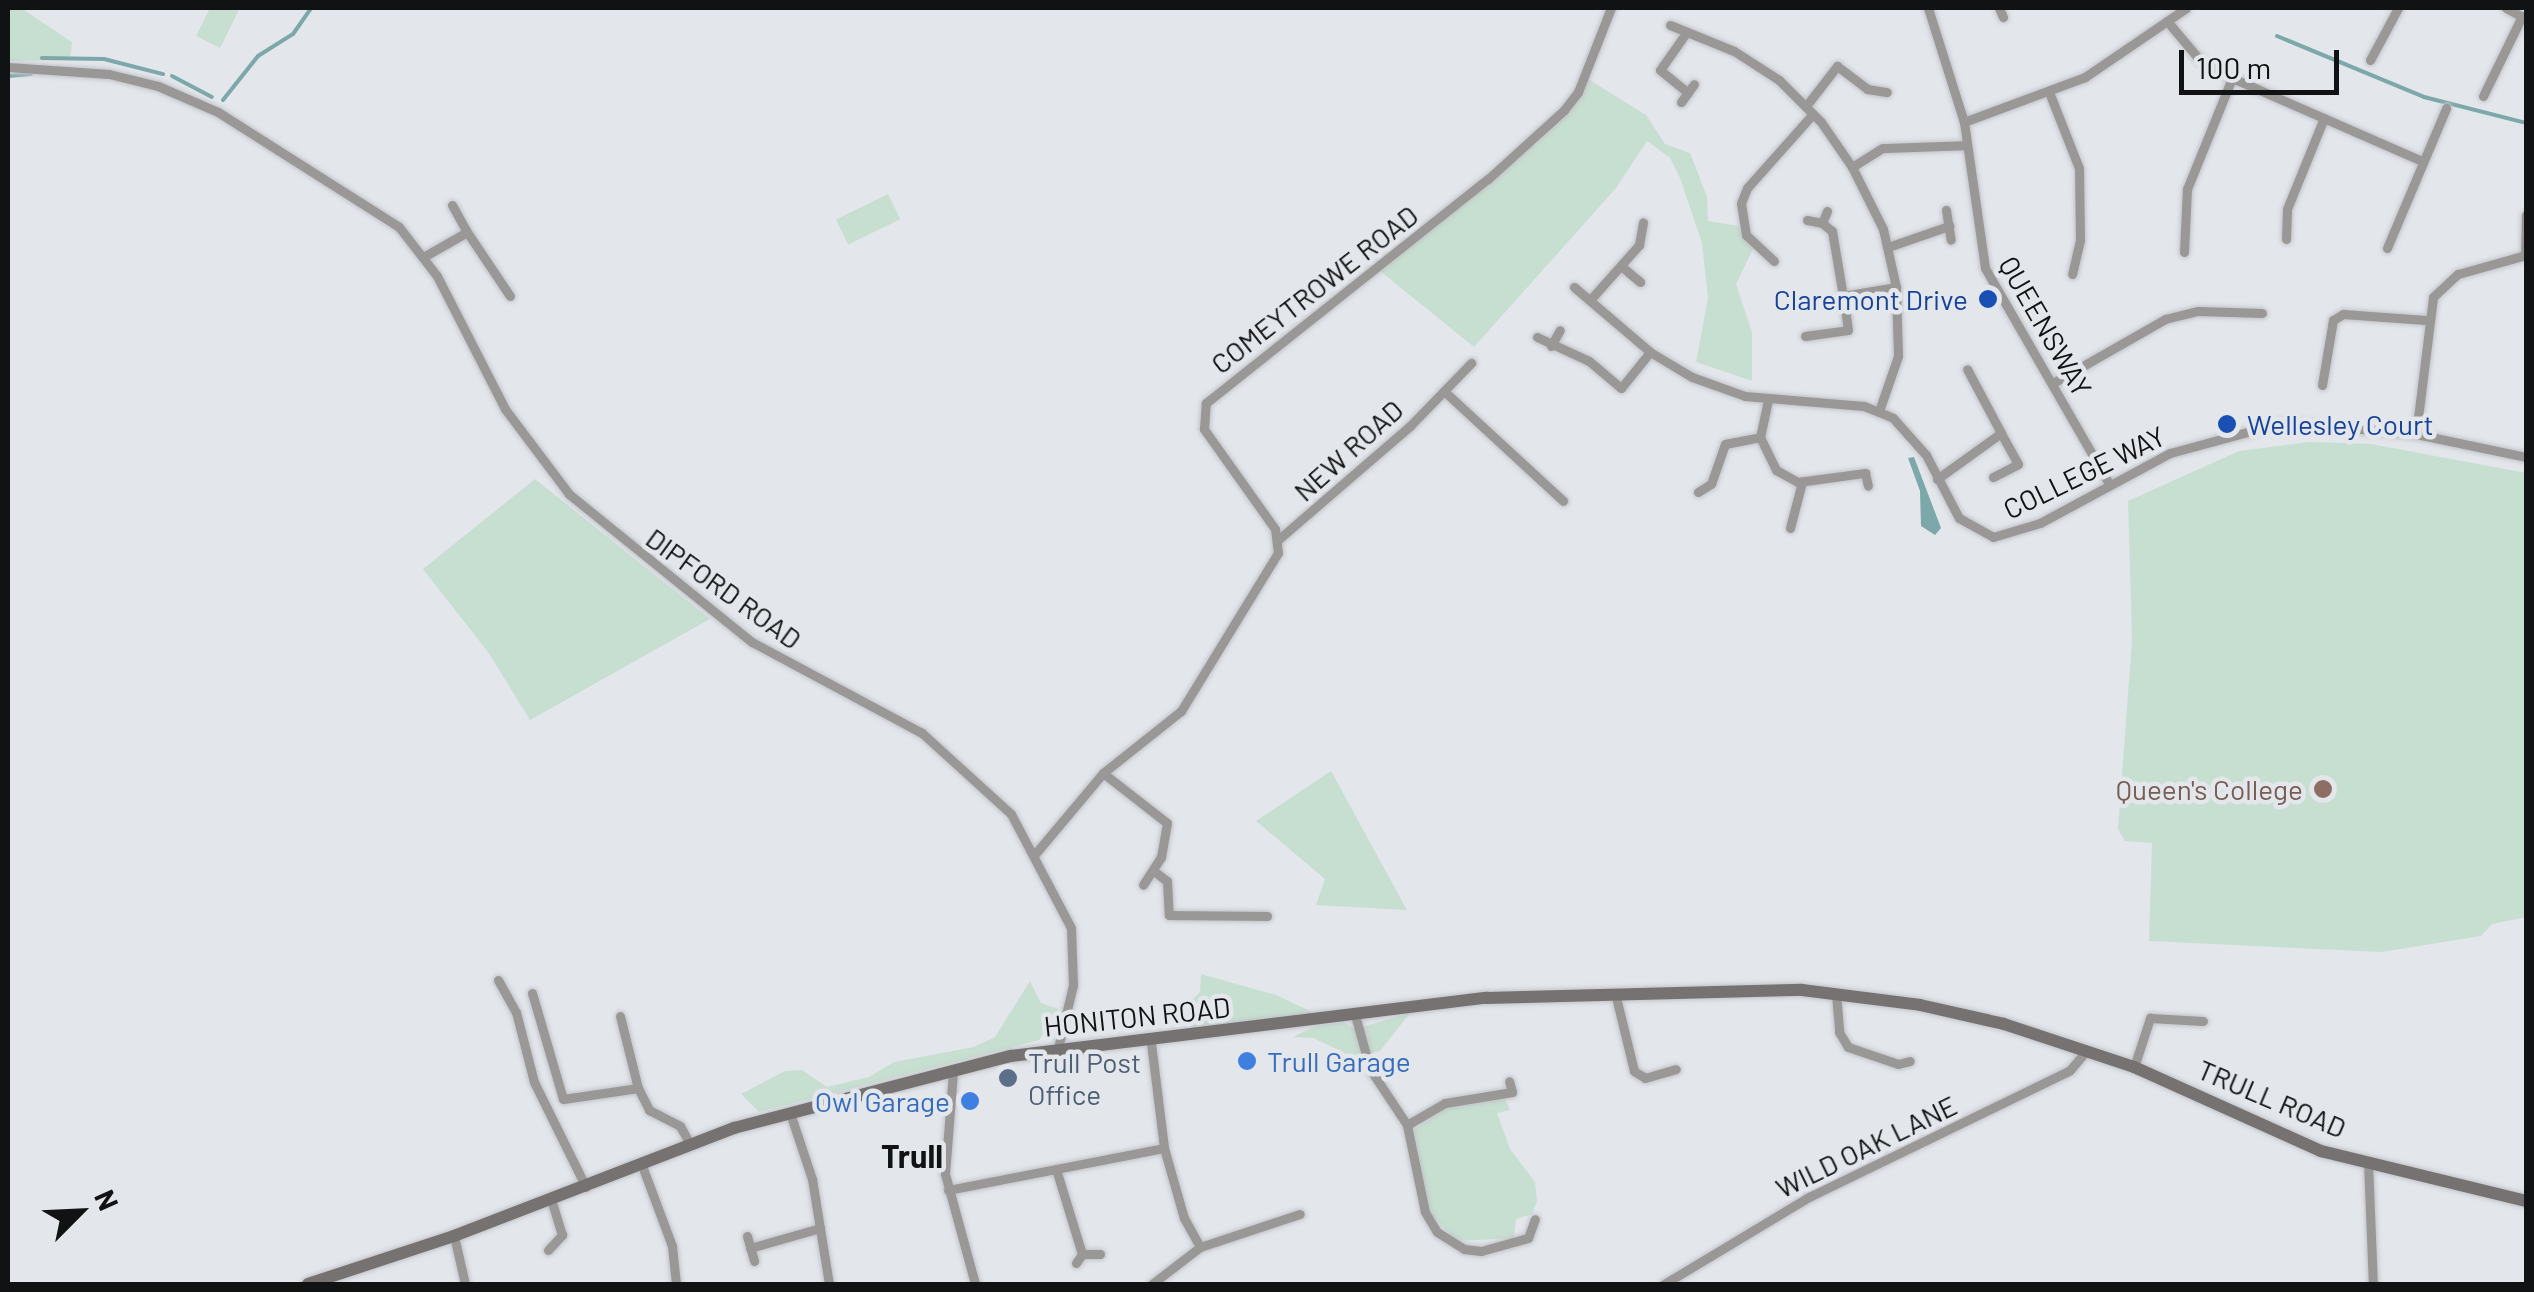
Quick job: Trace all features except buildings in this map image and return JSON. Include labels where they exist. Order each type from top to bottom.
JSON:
[{"type":"street","name":"COMEYTROWE ROAD","points":[[1278,539],[1204,428],[1206,403],[1488,179],[1564,110],[1578,92],[1611,8]]},
{"type":"street","name":"QUEENSWAY","points":[[1928,8],[1964,122],[1984,268],[2109,484]]},
{"type":"street","points":[[1964,122],[2050,92],[2109,64],[2186,8]]},
{"type":"street","points":[[2370,60],[2398,8]]},
{"type":"street","points":[[2482,96],[2493,87],[2524,17],[2506,8]]},
{"type":"street","points":[[2167,21],[2199,58],[2232,78],[2420,160]]},
{"type":"street","points":[[1574,287],[1650,352],[1692,378],[1768,400],[1879,411],[1898,356],[1896,288],[1888,246],[1852,168],[1810,110],[1760,66],[1670,25]]},
{"type":"street","points":[[1686,32],[1656,66],[1687,93]]},
{"type":"street","points":[[1774,260],[1743,228],[1742,203],[1752,182],[1810,110],[1833,62],[1867,90],[1887,92]]},
{"type":"street","name":"DIPFORD ROAD","points":[[8,67],[110,74],[158,86],[218,112],[399,227],[425,256],[505,409],[569,494],[752,642],[922,733],[998,800],[1035,854],[1073,944],[1073,985],[1058,1048]]},
{"type":"street","points":[[2184,252],[2187,189],[2232,78]]},
{"type":"street","points":[[2050,92],[2079,168],[2077,260],[2072,274]]},
{"type":"street","points":[[2388,248],[2420,160],[2446,108]]},
{"type":"street","points":[[2286,239],[2293,190],[2324,118]]},
{"type":"street","points":[[2438,124],[2449,130]]},
{"type":"street","points":[[1852,168],[1882,148],[1967,146]]},
{"type":"street","points":[[1746,172],[1752,182]]},
{"type":"street","points":[[452,205],[510,296]]},
{"type":"street","points":[[1946,210],[1951,240]]},
{"type":"street","points":[[1822,224],[1828,211]]},
{"type":"street","points":[[2416,434],[2426,320],[2433,297],[2450,278],[2526,255],[2526,215]]},
{"type":"street","points":[[1805,336],[1853,329],[1832,230],[1807,220]]},
{"type":"street","points":[[1590,300],[1646,240],[1643,222]]},
{"type":"street","points":[[2287,224],[2300,224]]},
{"type":"street","points":[[1888,246],[1949,226]]},
{"type":"street","points":[[425,256],[467,232]]},
{"type":"street","points":[[2390,236],[2404,239]]},
{"type":"street","points":[[2183,238],[2198,237]]},
{"type":"street","points":[[1754,260],[1762,250]]},
{"type":"street","points":[[2077,260],[2088,264]]},
{"type":"street","points":[[1621,266],[1640,282]]},
{"type":"street","points":[[1843,296],[1896,288]]},
{"type":"street","points":[[2053,383],[2165,319],[2198,311],[2262,314]]},
{"type":"street","points":[[2322,385],[2333,320],[2343,314],[2426,320]]},
{"type":"street","points":[[1551,346],[1560,330]]},
{"type":"street","points":[[1537,336],[1551,346],[1590,361],[1631,397]]},
{"type":"street","points":[[1621,388],[1650,352]]},
{"type":"street","name":"NEW ROAD","points":[[1278,539],[1471,363]]},
{"type":"street","points":[[2310,366],[2324,368]]},
{"type":"street","points":[[1968,369],[2002,433],[2023,461],[1993,477]]},
{"type":"street","points":[[1444,391],[1563,501]]},
{"type":"street","points":[[1768,400],[1760,437],[1770,464],[1802,482],[1865,473]]},
{"type":"street","name":"COLLEGE WAY","points":[[1879,411],[1916,440],[1959,518],[1993,537],[2026,529],[2109,484],[2200,443],[2284,422],[2416,434],[2526,457]]},
{"type":"street","points":[[1937,479],[2002,433]]},
{"type":"street","points":[[1698,492],[1711,484],[1725,444],[1760,437]]},
{"type":"street","points":[[1863,459],[1868,486]]},
{"type":"street","points":[[1790,528],[1802,482]]},
{"type":"street","points":[[1711,484],[1722,492]]},
{"type":"street","points":[[1035,854],[1103,773],[1165,726],[1198,690],[1273,563],[1278,539]]},
{"type":"street","points":[[1103,773],[1167,823],[1154,871],[1143,886]]},
{"type":"street","points":[[1154,871],[1166,881],[1169,920],[1267,916]]},
{"type":"street","points":[[516,982],[501,985],[534,1082],[586,1186]]},
{"type":"street","points":[[532,993],[564,1100],[638,1088]]},
{"type":"street","points":[[1836,994],[1838,1032],[1848,1048],[1898,1064],[1910,1060]]},
{"type":"street","name":"HONITON ROAD","points":[[308,1284],[454,1236],[690,1144],[790,1113],[1058,1048],[1151,1043],[1486,998],[1836,994],[2004,1024]]},
{"type":"street","points":[[1616,997],[1634,1071],[1645,1078],[1676,1069]]},
{"type":"street","points":[[2143,1008],[2150,1018]]},
{"type":"street","points":[[1355,1015],[1370,1070],[1407,1125],[1425,1212],[1448,1242],[1481,1250],[1513,1244],[1528,1238],[1535,1218]]},
{"type":"street","points":[[620,1016],[638,1088],[650,1110],[680,1126],[690,1144]]},
{"type":"street","points":[[2150,1018],[2203,1021]]},
{"type":"street","points":[[2134,1066],[2150,1018]]},
{"type":"street","name":"TRULL ROAD","points":[[2004,1024],[2134,1066],[2296,1142],[2526,1201]]},
{"type":"street","points":[[1151,1043],[1164,1148],[1184,1218],[1200,1247]]},
{"type":"street","name":"WILD OAK LANE","points":[[1664,1284],[1833,1184],[2070,1070],[2086,1050]]},
{"type":"street","points":[[1898,1064],[1902,1078]]},
{"type":"street","points":[[953,1072],[944,1157],[948,1190],[974,1284]]},
{"type":"street","points":[[1407,1125],[1445,1103],[1510,1086],[1514,1104]]},
{"type":"street","points":[[790,1113],[812,1179],[830,1284]]},
{"type":"street","points":[[948,1190],[1164,1148]]},
{"type":"street","points":[[2368,1162],[2373,1284]]},
{"type":"street","points":[[642,1163],[672,1246],[676,1284]]},
{"type":"street","points":[[1056,1169],[1079,1259],[1100,1254]]},
{"type":"street","points":[[551,1200],[561,1226],[554,1251]]},
{"type":"street","points":[[1152,1284],[1200,1247],[1295,1219]]},
{"type":"street","points":[[750,1248],[820,1228]]},
{"type":"street","points":[[454,1236],[465,1284]]},
{"type":"street","points":[[747,1236],[754,1260]]},
{"type":"green space","points":[[8,8],[21,8],[72,42],[70,60],[8,61]]},
{"type":"green space","points":[[210,8],[240,8],[220,48],[196,36]]},
{"type":"green space","points":[[1588,79],[1646,115],[1665,144],[1690,153],[1707,197],[1708,221],[1738,226],[1753,249],[1736,284],[1752,332],[1752,381],[1696,362],[1708,298],[1702,243],[1670,158],[1647,141],[1616,188],[1474,347],[1380,271],[1537,143],[1581,97]]},
{"type":"green space","points":[[888,194],[900,219],[848,245],[836,219]]},
{"type":"green space","name":"Queen's College","points":[[2309,442],[2371,444],[2526,473],[2526,917],[2492,924],[2481,936],[2381,952],[2149,941],[2152,843],[2125,841],[2118,829],[2132,640],[2128,501],[2239,451]]},
{"type":"green space","points":[[535,479],[710,619],[530,720],[488,652],[423,569]]},
{"type":"green space","points":[[1331,771],[1407,910],[1316,905],[1325,879],[1256,821]]},
{"type":"green space","points":[[1201,974],[1276,995],[1314,1013],[1192,1030],[1189,1003],[1200,992]]},
{"type":"green space","points":[[1030,981],[1041,1003],[1059,1009],[1039,1040],[759,1112],[741,1094],[785,1071],[802,1070],[827,1087],[869,1077],[894,1062],[974,1047],[995,1037]]},
{"type":"green space","points":[[1410,1013],[1380,1051],[1353,1057],[1313,1038],[1293,1037],[1316,1026],[1343,1022],[1355,1029]]},
{"type":"green space","points":[[1505,1099],[1510,1110],[1497,1113],[1510,1149],[1535,1182],[1537,1201],[1532,1214],[1516,1219],[1514,1238],[1456,1241],[1429,1211],[1414,1130],[1449,1106]]},
{"type":"water","points":[[1914,457],[1941,528],[1935,535],[1921,526],[1920,491],[1908,458]]},
{"type":"waterway","points":[[223,100],[258,56],[293,34],[311,8]]},
{"type":"waterway","points":[[2277,36],[2424,97],[2526,123]]},
{"type":"waterway","points":[[42,58],[104,59],[163,74]]},
{"type":"waterway","points":[[8,76],[31,74]]},
{"type":"waterway","points":[[172,76],[212,97]]},
{"type":"place","name":"Claremont Drive","points":[[1988,299]]},
{"type":"place","name":"Wellesley Court","points":[[2227,424]]},
{"type":"place","name":"Queen's College","points":[[2323,789]]},
{"type":"place","name":"Trull Garage","points":[[1247,1061]]},
{"type":"place","name":"Trull Post Office","points":[[1008,1078]]},
{"type":"place","name":"Owl Garage","points":[[970,1101]]},
{"type":"district","name":"Trull","points":[[912,1155]]}]
